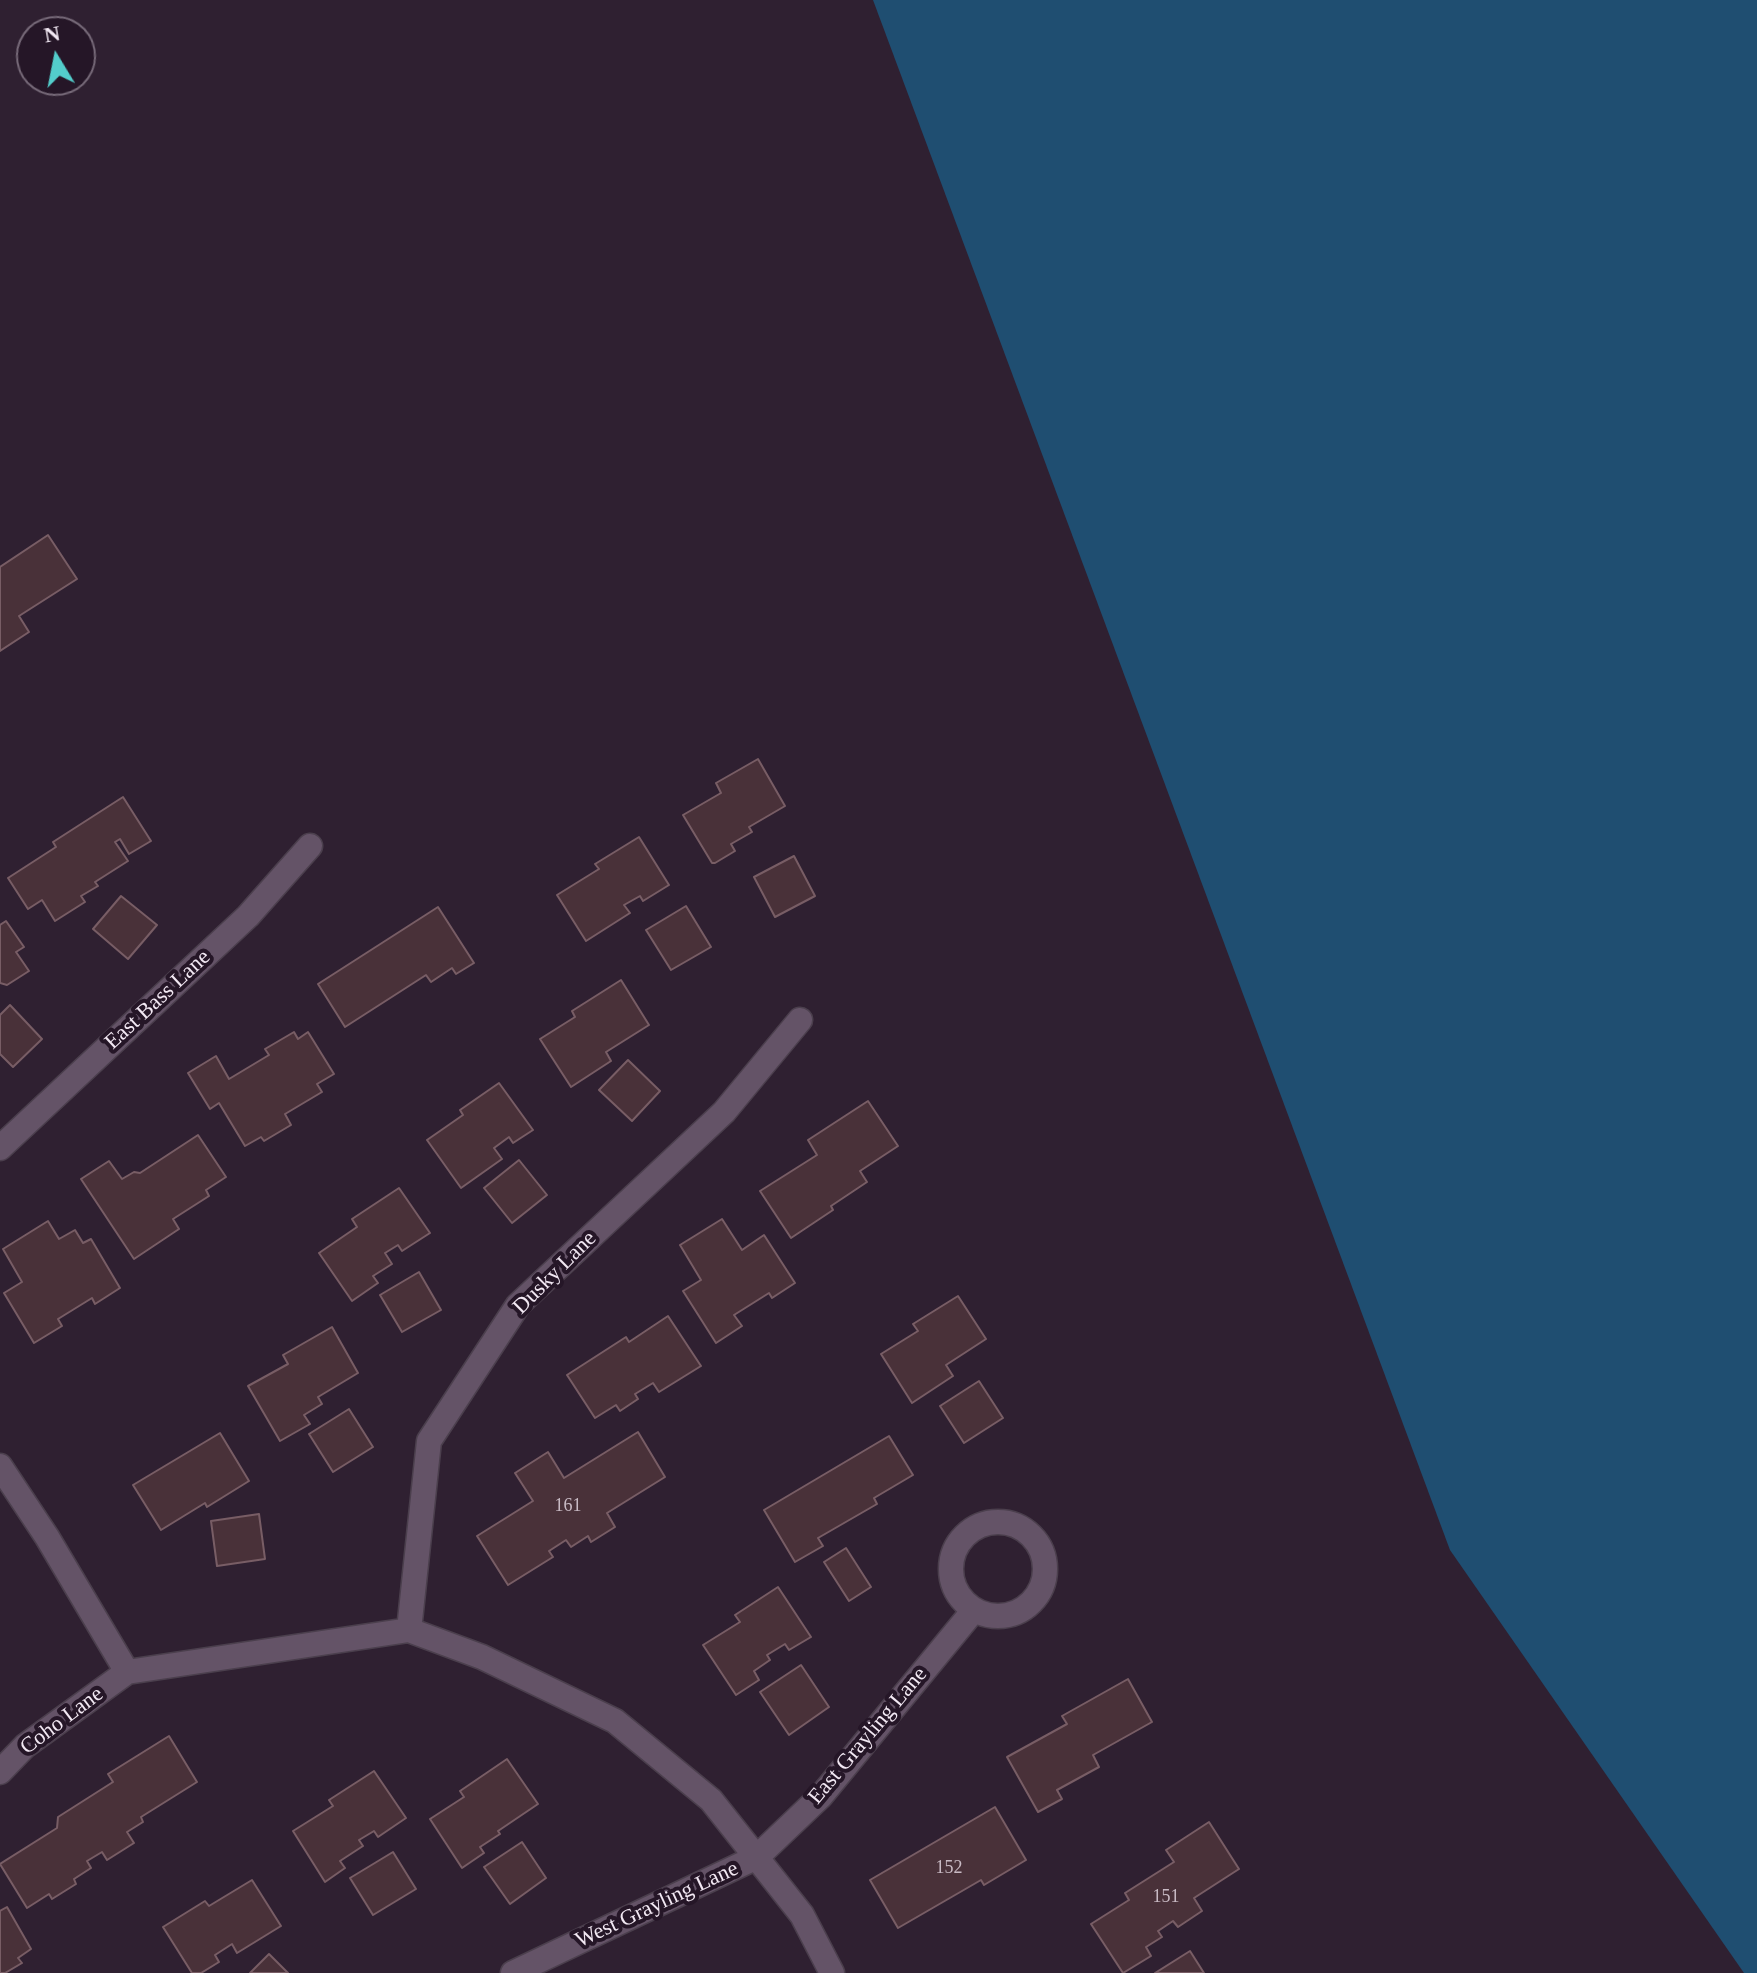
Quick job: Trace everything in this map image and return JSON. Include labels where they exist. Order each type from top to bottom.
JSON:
[{"type":"street","name":"East Bass Lane","points":[[0,1148],[248,916],[310,846]]},
{"type":"street","name":"Dusky Lane","points":[[409,1630],[429,1441],[518,1305],[724,1112],[800,1020]]},
{"type":"street","points":[[0,1466],[47,1537],[127,1672],[409,1630],[482,1657],[615,1721],[711,1800],[802,1915],[832,1973]]},
{"type":"street","name":"East Grayling Lane","points":[[757,1857],[821,1796],[974,1610]]},
{"type":"street","name":"Coho Lane","points":[[0,1772],[25,1746],[127,1672]]},
{"type":"street","name":"West Grayling Lane","points":[[513,1973],[757,1857]]},
{"type":"water","points":[[873,0],[1757,0],[1757,1973],[1744,1973],[1450,1550]]},
{"type":"building","points":[[48,535],[77,579],[19,616],[29,632],[0,651],[0,567]]},
{"type":"building","points":[[758,759],[785,806],[749,827],[752,832],[731,844],[735,851],[712,863],[683,815],[721,793],[716,783]]},
{"type":"building","points":[[123,797],[151,841],[129,854],[120,839],[115,842],[128,861],[95,882],[98,886],[81,896],[85,902],[55,921],[42,900],[28,909],[8,878],[56,847],[53,842]]},
{"type":"building","points":[[639,837],[669,885],[643,901],[640,896],[624,905],[630,913],[586,941],[557,895],[599,869],[595,864]]},
{"type":"building","points":[[794,856],[815,896],[775,917],[754,877]]},
{"type":"building","points":[[121,896],[157,925],[128,959],[93,929]]},
{"type":"building","points":[[686,906],[711,947],[671,970],[646,930]]},
{"type":"building","points":[[438,907],[474,963],[456,974],[452,968],[431,982],[426,975],[345,1027],[318,984]]},
{"type":"building","points":[[6,921],[24,947],[16,952],[29,971],[7,985],[0,983],[0,925]]},
{"type":"building","points":[[621,980],[649,1025],[606,1052],[611,1061],[571,1087],[540,1039],[575,1017],[572,1011]]},
{"type":"building","points":[[10,1005],[42,1039],[13,1067],[0,1054],[0,1015]]},
{"type":"building","points":[[294,1032],[298,1039],[308,1032],[334,1074],[317,1084],[322,1092],[285,1114],[291,1125],[264,1141],[261,1137],[245,1146],[219,1103],[210,1109],[188,1073],[216,1056],[229,1079],[269,1055],[265,1049]]},
{"type":"building","points":[[628,1060],[660,1091],[632,1121],[599,1090]]},
{"type":"building","points":[[499,1083],[533,1130],[513,1143],[509,1137],[494,1148],[502,1159],[461,1188],[427,1140],[463,1115],[460,1110]]},
{"type":"building","points":[[868,1101],[898,1146],[860,1171],[867,1182],[791,1238],[760,1191],[817,1155],[808,1140]]},
{"type":"building","points":[[198,1135],[226,1177],[206,1190],[209,1196],[173,1219],[179,1229],[134,1259],[81,1179],[109,1161],[122,1179],[134,1172],[140,1173]]},
{"type":"building","points":[[519,1160],[547,1195],[512,1223],[484,1188]]},
{"type":"building","points":[[399,1188],[430,1233],[402,1251],[398,1245],[385,1253],[392,1264],[373,1276],[378,1283],[352,1301],[319,1253],[357,1227],[352,1219]]},
{"type":"building","points":[[722,1219],[742,1250],[764,1235],[795,1283],[772,1298],[769,1293],[734,1315],[742,1326],[716,1343],[683,1291],[701,1280],[680,1245]]},
{"type":"building","points":[[48,1221],[59,1239],[75,1230],[83,1243],[91,1239],[120,1288],[95,1304],[92,1298],[58,1319],[62,1326],[34,1343],[4,1293],[22,1282],[3,1249]]},
{"type":"building","points":[[419,1272],[441,1310],[402,1332],[380,1295]]},
{"type":"building","points":[[958,1296],[986,1339],[946,1365],[953,1376],[912,1403],[881,1354],[918,1331],[913,1324]]},
{"type":"building","points":[[668,1316],[701,1366],[659,1392],[653,1383],[635,1394],[638,1399],[620,1411],[616,1405],[595,1418],[567,1375],[626,1337],[629,1342]]},
{"type":"building","points":[[332,1327],[358,1373],[318,1397],[322,1404],[304,1415],[310,1424],[280,1441],[248,1386],[288,1364],[283,1355]]},
{"type":"building","points":[[979,1381],[1003,1418],[964,1443],[940,1406]]},
{"type":"building","points":[[349,1409],[373,1447],[333,1472],[309,1434]]},
{"type":"building","points":[[638,1432],[665,1477],[607,1513],[615,1527],[591,1542],[588,1536],[571,1547],[566,1540],[549,1551],[553,1557],[508,1585],[477,1536],[533,1501],[515,1473],[548,1452],[564,1478]]},
{"type":"building","points":[[220,1433],[249,1481],[161,1530],[133,1485]]},
{"type":"building","points":[[889,1436],[913,1475],[874,1498],[877,1504],[818,1538],[823,1546],[795,1562],[764,1510]]},
{"type":"building","points":[[259,1514],[265,1559],[217,1566],[211,1521]]},
{"type":"building","points":[[846,1548],[871,1587],[849,1601],[824,1562]]},
{"type":"building","points":[[778,1587],[811,1637],[789,1650],[785,1644],[767,1655],[770,1660],[754,1671],[759,1680],[736,1695],[703,1645],[740,1622],[735,1615]]},
{"type":"building","points":[[801,1665],[829,1707],[789,1735],[760,1692]]},
{"type":"building","points":[[1128,1679],[1152,1722],[1093,1755],[1099,1767],[1057,1790],[1062,1799],[1038,1812],[1007,1757],[1067,1724],[1062,1716]]},
{"type":"building","points":[[169,1736],[197,1782],[141,1817],[143,1822],[127,1832],[134,1843],[107,1860],[102,1852],[87,1861],[91,1868],[74,1879],[76,1884],[52,1899],[49,1894],[27,1908],[0,1864],[57,1828],[58,1817],[113,1782],[108,1774]]},
{"type":"building","points":[[507,1759],[538,1804],[498,1831],[500,1834],[480,1847],[484,1853],[462,1868],[430,1819],[464,1797],[460,1791]]},
{"type":"building","points":[[374,1771],[406,1818],[378,1837],[374,1831],[359,1840],[363,1846],[340,1861],[345,1868],[325,1882],[293,1831],[333,1806],[329,1800]]},
{"type":"building","points":[[995,1807],[1026,1860],[984,1885],[981,1880],[898,1928],[870,1880]]},
{"type":"building","points":[[1209,1822],[1239,1869],[1194,1898],[1202,1911],[1178,1927],[1173,1921],[1158,1931],[1162,1937],[1146,1947],[1151,1956],[1123,1973],[1091,1924],[1129,1900],[1125,1893],[1174,1862],[1166,1850]]},
{"type":"building","points":[[522,1842],[546,1878],[510,1904],[484,1867]]},
{"type":"building","points":[[393,1852],[416,1889],[373,1915],[350,1878]]},
{"type":"building","points":[[252,1880],[281,1926],[237,1953],[232,1944],[215,1955],[219,1962],[201,1973],[192,1973],[163,1927],[205,1901],[209,1906]]},
{"type":"building","points":[[7,1907],[31,1949],[18,1958],[22,1963],[0,1973],[0,1911]]},
{"type":"building","points":[[1190,1951],[1204,1973],[1155,1973]]},
{"type":"building","points":[[269,1954],[288,1973],[250,1973]]}]
